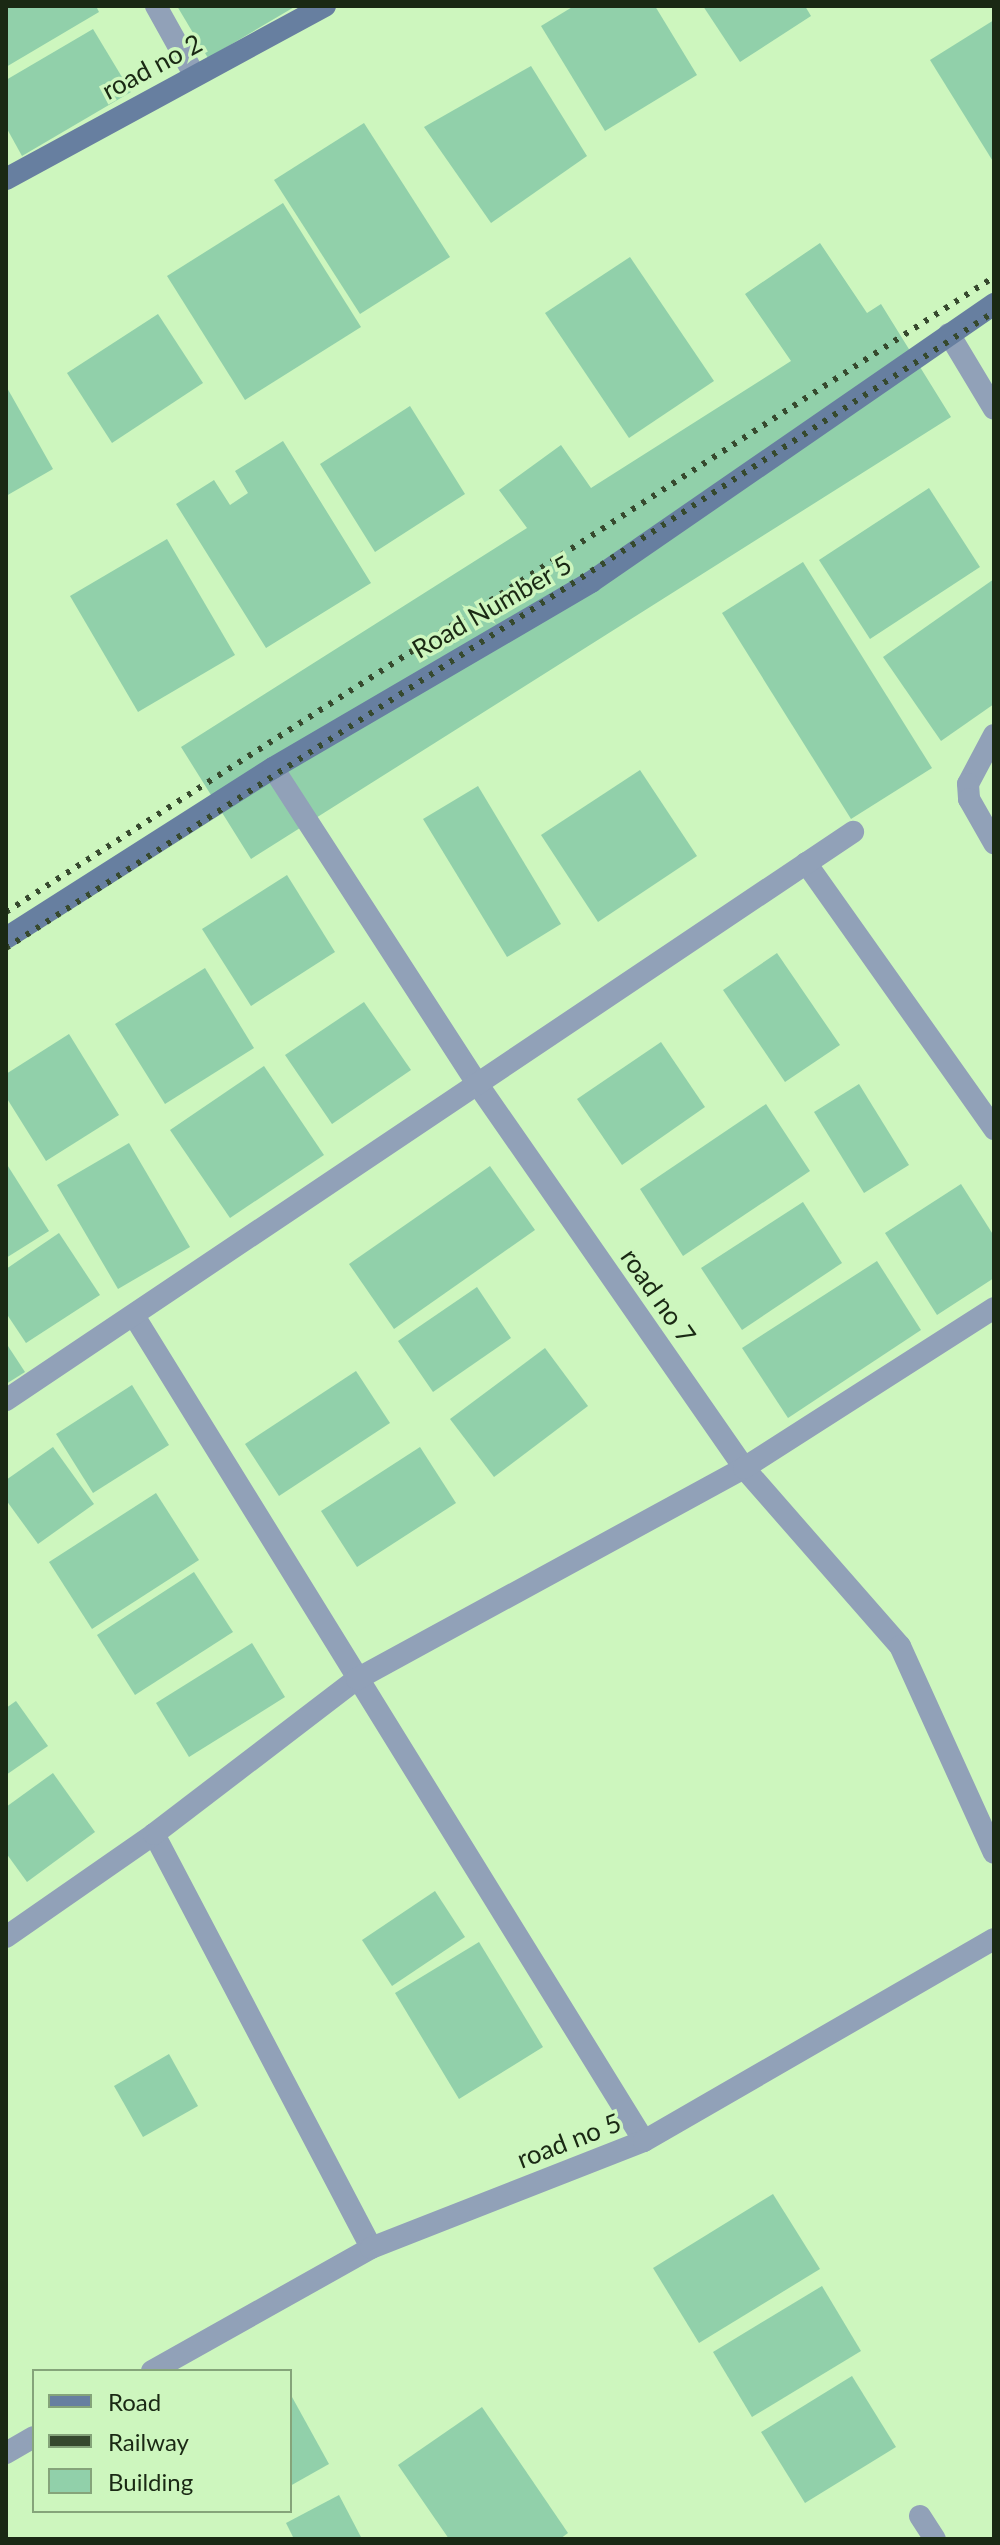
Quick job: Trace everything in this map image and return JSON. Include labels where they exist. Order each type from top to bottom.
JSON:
[{"type":"main road","name":"road no 2","points":[[6,179],[325,6]]},
{"type":"main road","name":"Road Number 5","points":[[6,938],[273,768],[591,582],[994,304]]},
{"type":"street","points":[[156,6],[195,76]]},
{"type":"street","points":[[949,334],[994,409]]},
{"type":"street","points":[[994,735],[968,784],[969,799],[994,843]]},
{"type":"street","name":"road no 7","points":[[273,768],[476,1082],[744,1468],[900,1646],[994,1853]]},
{"type":"street","points":[[6,1400],[136,1319],[476,1082],[853,832]]},
{"type":"street","points":[[806,863],[994,1129]]},
{"type":"street","points":[[6,1937],[154,1834],[357,1679],[744,1468],[994,1308]]},
{"type":"street","points":[[136,1319],[644,2141]]},
{"type":"street","points":[[154,1834],[371,2248]]},
{"type":"street","name":"road no 5","points":[[156,2369],[371,2248],[644,2141],[994,1939]]},
{"type":"street","points":[[6,2453],[32,2438]]},
{"type":"street","points":[[920,2516],[935,2539]]},
{"type":"building","points":[[6,6],[96,6],[99,12],[6,67]]},
{"type":"building","points":[[177,6],[296,6],[208,58]]},
{"type":"building","points":[[574,6],[655,6],[697,75],[605,131],[541,26]]},
{"type":"building","points":[[703,6],[805,6],[811,16],[740,62]]},
{"type":"building","points":[[994,20],[994,163],[930,60]]},
{"type":"building","points":[[93,29],[131,92],[22,156],[6,127],[6,80]]},
{"type":"building","points":[[531,66],[587,156],[491,223],[424,127]]},
{"type":"building","points":[[364,123],[450,257],[360,314],[274,180]]},
{"type":"building","points":[[283,203],[361,327],[245,400],[167,276]]},
{"type":"building","points":[[820,243],[867,313],[881,304],[951,417],[251,859],[181,747],[527,528],[499,490],[561,445],[591,488],[791,361],[745,294]]},
{"type":"building","points":[[630,257],[714,381],[629,438],[545,313]]},
{"type":"building","points":[[158,314],[203,383],[112,443],[67,373]]},
{"type":"building","points":[[6,386],[53,469],[6,496]]},
{"type":"building","points":[[410,406],[465,494],[375,552],[320,464]]},
{"type":"building","points":[[283,441],[371,583],[266,648],[176,504],[214,480],[230,505],[248,493],[235,471]]},
{"type":"building","points":[[929,488],[980,567],[870,639],[819,560]]},
{"type":"building","points":[[167,539],[235,655],[138,712],[70,596]]},
{"type":"building","points":[[803,562],[932,768],[851,819],[722,613]]},
{"type":"building","points":[[994,579],[994,704],[941,741],[883,657]]},
{"type":"building","points":[[640,770],[697,856],[598,922],[541,835]]},
{"type":"building","points":[[478,786],[561,924],[507,957],[423,819]]},
{"type":"building","points":[[287,875],[335,952],[251,1006],[202,929]]},
{"type":"building","points":[[777,953],[840,1045],[785,1082],[723,990]]},
{"type":"building","points":[[205,968],[254,1048],[165,1104],[115,1024]]},
{"type":"building","points":[[364,1002],[411,1070],[332,1124],[285,1055]]},
{"type":"building","points":[[69,1034],[119,1115],[46,1161],[6,1097],[6,1074]]},
{"type":"building","points":[[661,1042],[705,1107],[622,1165],[577,1099]]},
{"type":"building","points":[[264,1066],[324,1155],[230,1218],[170,1130]]},
{"type":"building","points":[[859,1084],[909,1165],[864,1193],[814,1112]]},
{"type":"building","points":[[766,1104],[810,1171],[683,1256],[640,1189]]},
{"type":"building","points":[[129,1143],[190,1247],[118,1289],[57,1185]]},
{"type":"building","points":[[6,1163],[49,1231],[6,1258]]},
{"type":"building","points":[[490,1166],[535,1230],[394,1329],[349,1264]]},
{"type":"building","points":[[961,1184],[994,1236],[994,1278],[937,1315],[885,1233]]},
{"type":"building","points":[[803,1202],[842,1263],[742,1330],[701,1268]]},
{"type":"building","points":[[59,1233],[100,1295],[26,1343],[6,1313],[6,1269]]},
{"type":"building","points":[[877,1261],[921,1330],[788,1418],[742,1348]]},
{"type":"building","points":[[477,1287],[511,1338],[433,1392],[398,1341]]},
{"type":"building","points":[[6,1343],[25,1372],[6,1384]]},
{"type":"building","points":[[545,1348],[588,1406],[494,1477],[450,1419]]},
{"type":"building","points":[[356,1371],[390,1423],[279,1496],[245,1444]]},
{"type":"building","points":[[132,1385],[169,1445],[93,1493],[56,1434]]},
{"type":"building","points":[[53,1447],[94,1504],[38,1544],[6,1500],[6,1480]]},
{"type":"building","points":[[420,1447],[456,1503],[357,1567],[321,1511]]},
{"type":"building","points":[[156,1493],[199,1560],[92,1629],[49,1562]]},
{"type":"building","points":[[194,1572],[233,1632],[135,1695],[97,1635]]},
{"type":"building","points":[[252,1643],[285,1697],[189,1757],[156,1703]]},
{"type":"building","points":[[16,1701],[48,1746],[6,1775],[6,1708]]},
{"type":"building","points":[[53,1773],[95,1832],[27,1882],[6,1853],[6,1807]]},
{"type":"building","points":[[435,1891],[465,1937],[392,1986],[362,1940]]},
{"type":"building","points":[[479,1942],[543,2047],[459,2099],[395,1993]]},
{"type":"building","points":[[169,2054],[198,2106],[143,2137],[114,2086]]},
{"type":"building","points":[[773,2194],[820,2269],[699,2343],[653,2268]]},
{"type":"building","points":[[822,2286],[861,2351],[752,2417],[713,2352]]},
{"type":"building","points":[[852,2376],[896,2447],[805,2503],[761,2432]]},
{"type":"building","points":[[292,2397],[329,2464],[292,2485]]},
{"type":"building","points":[[482,2407],[568,2533],[560,2539],[449,2539],[398,2465]]},
{"type":"building","points":[[339,2495],[362,2539],[294,2539],[286,2523]]},
{"type":"railway","points":[[6,912],[994,277]]},
{"type":"railway","points":[[6,948],[994,312]]}]
